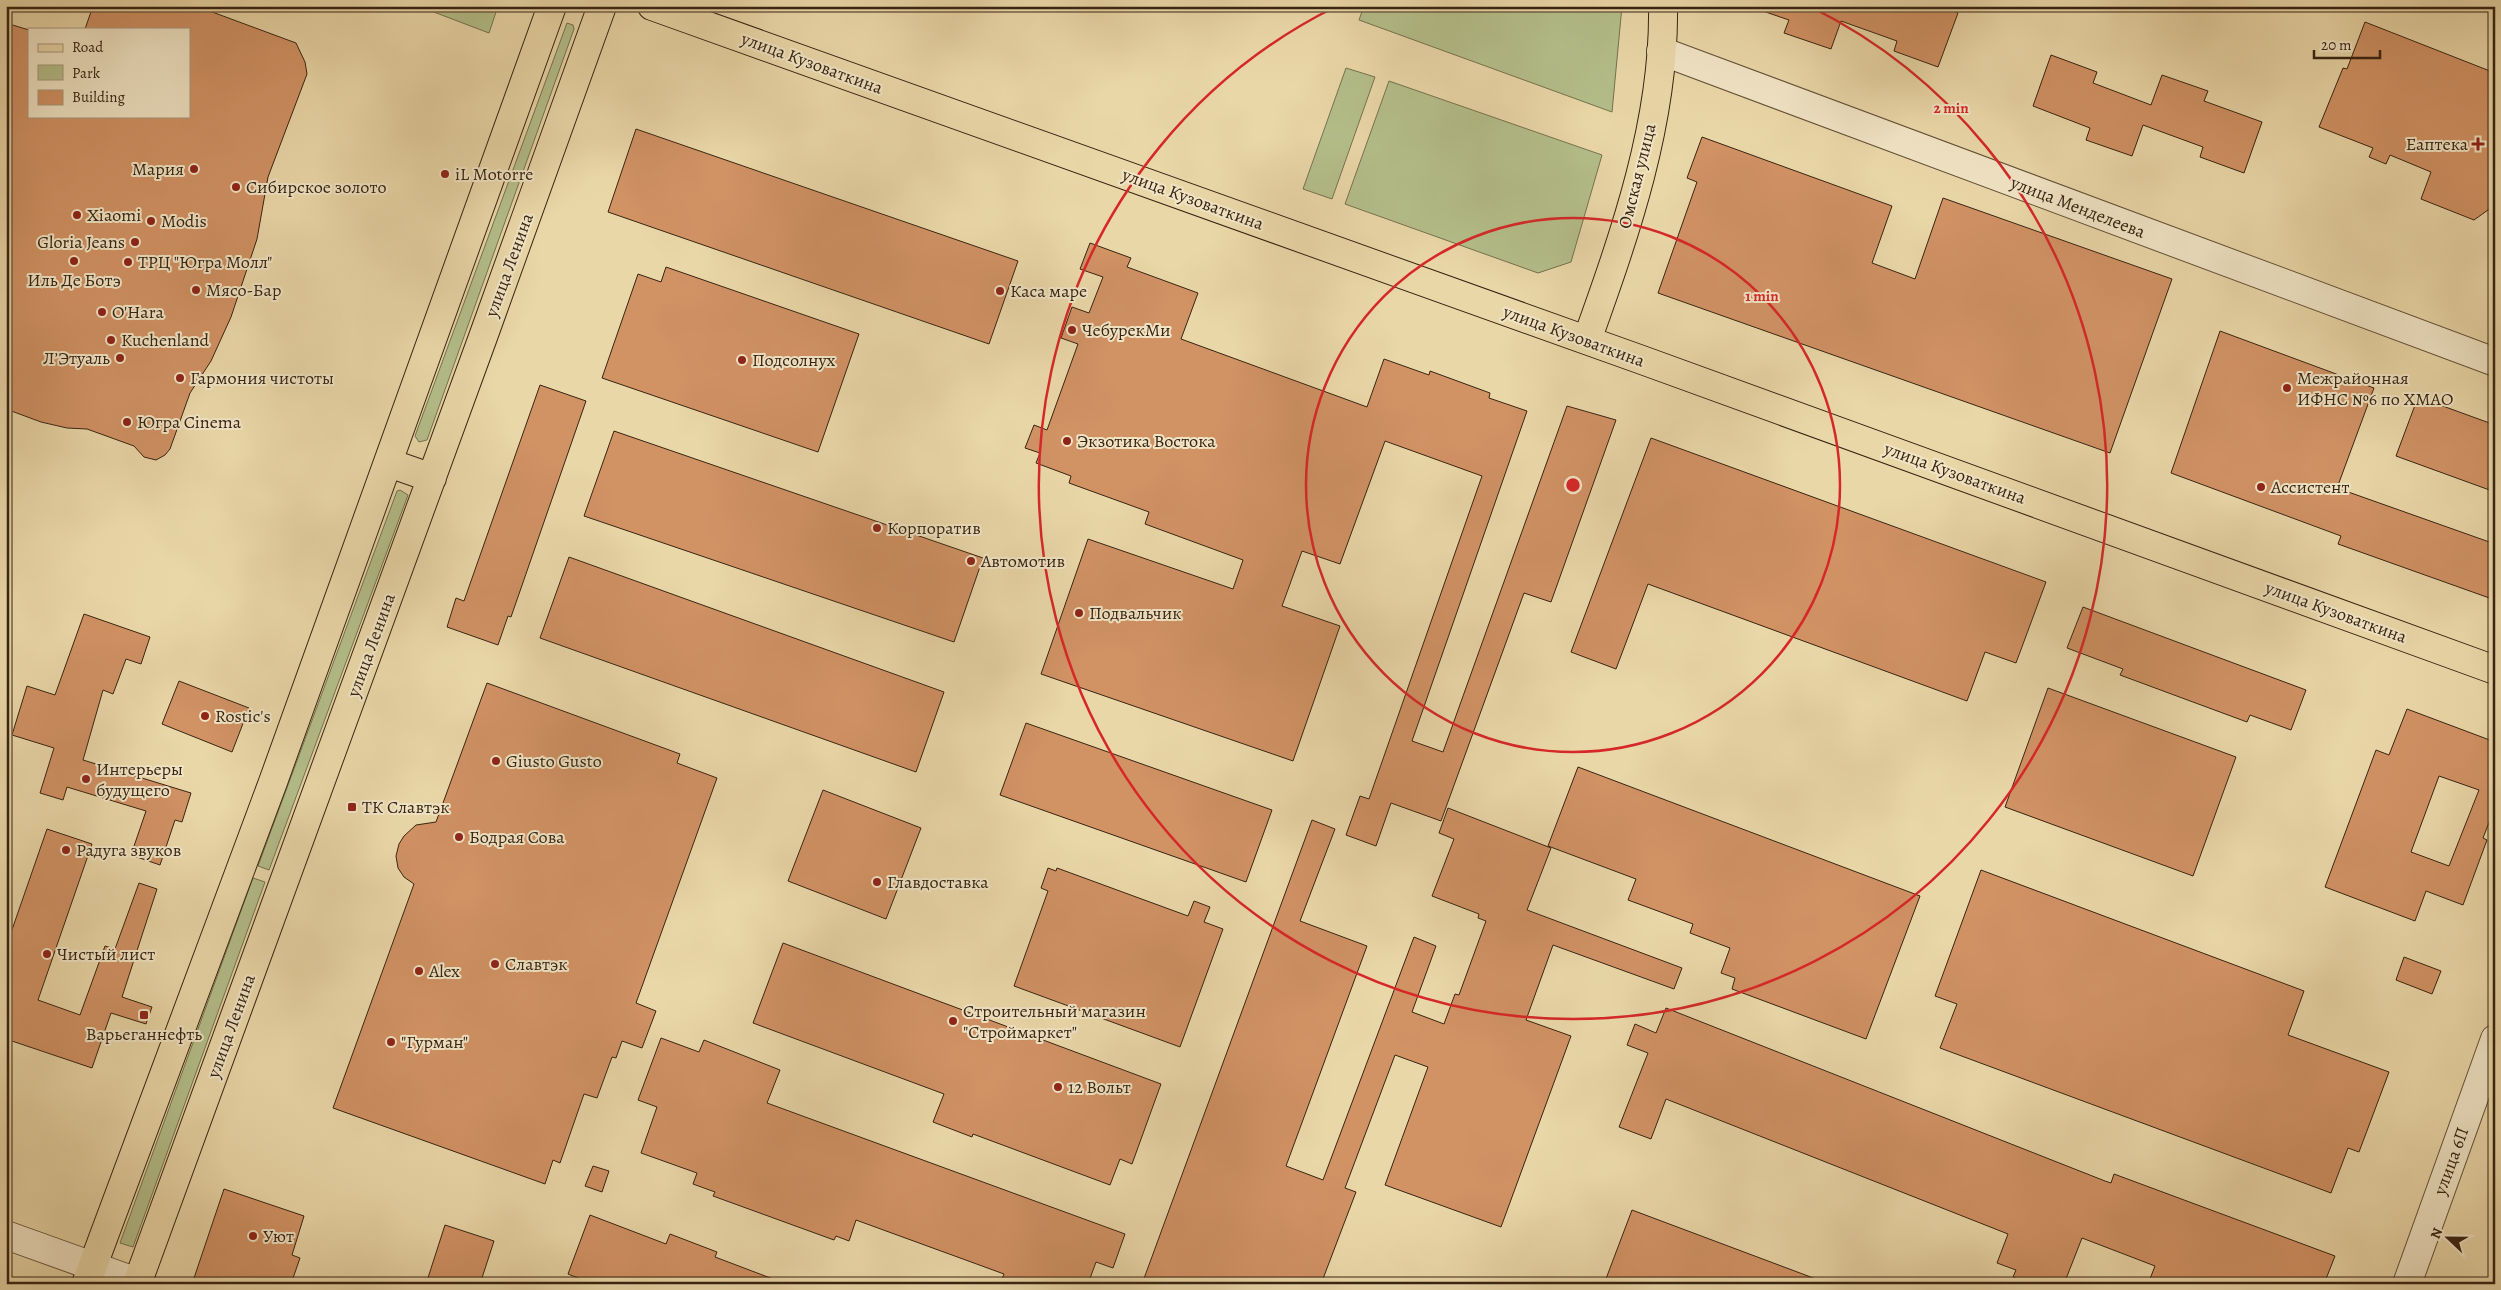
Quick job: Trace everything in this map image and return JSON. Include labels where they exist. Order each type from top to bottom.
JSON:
[{"type":"main road","points":[[90,1275],[389,462],[552,6]]},
{"type":"main road","name":"улица Ленина","points":[[137,1283],[432,478],[602,6]]},
{"type":"main road","name":"улица Кузоваткина","points":[[652,6],[1587,340],[2495,670]]},
{"type":"main road","name":"Омская улица","points":[[1587,340],[1615,261],[1649,136],[1661,52],[1663,6]]},
{"type":"main road","points":[[389,462],[432,478]]},
{"type":"street","name":"улица Менделеева","points":[[1661,52],[2495,362]]},
{"type":"street","name":"улица 6П","points":[[2407,1284],[2495,1039]]},
{"type":"street","points":[[6,1235],[90,1275],[137,1283]]},
{"type":"green space","points":[[418,6],[498,6],[489,33]]},
{"type":"green space","points":[[1364,6],[1622,6],[1612,112],[1359,20]]},
{"type":"green space","points":[[567,23],[573,25],[574,29],[427,440],[419,442],[415,436]]},
{"type":"green space","points":[[1346,68],[1375,77],[1332,199],[1303,189]]},
{"type":"green space","points":[[1389,81],[1602,155],[1571,262],[1538,273],[1345,204]]},
{"type":"green space","points":[[400,490],[408,495],[269,870],[258,866],[397,491]]},
{"type":"green space","points":[[253,878],[265,882],[133,1247],[120,1243]]},
{"type":"building","name":"ТРЦ \"Югра Молл\"","points":[[93,6],[196,6],[296,43],[305,62],[307,74],[268,177],[257,239],[231,317],[211,361],[190,393],[170,449],[165,455],[156,460],[144,457],[134,446],[87,429],[67,428],[41,422],[6,409],[6,23],[28,30],[28,118],[190,118],[190,28],[85,28]]},
{"type":"building","points":[[1758,6],[1938,6],[1958,13],[1938,67],[1894,51],[1897,41],[1841,21],[1831,49],[1784,33],[1789,20],[1757,9]]},
{"type":"building","points":[[2365,22],[2495,73],[2495,205],[2474,220],[2421,199],[2431,172],[2390,155],[2386,164],[2369,157],[2373,148],[2319,127],[2343,68],[2347,69]]},
{"type":"building","points":[[2051,55],[2097,72],[2093,83],[2151,105],[2162,75],[2208,91],[2204,101],[2262,122],[2244,173],[2200,157],[2203,147],[2143,125],[2132,156],[2086,140],[2090,128],[2033,106]]},
{"type":"building","points":[[636,129],[1018,261],[989,344],[608,212]]},
{"type":"building","points":[[1702,137],[1892,206],[1872,263],[1915,279],[1943,198],[2172,279],[2110,453],[1658,293],[1697,182],[1687,178]]},
{"type":"building","points":[[1090,243],[1131,258],[1127,267],[1198,293],[1181,339],[1367,407],[1384,359],[1429,375],[1430,371],[1490,393],[1489,398],[1527,411],[1412,741],[1443,752],[1567,406],[1616,420],[1551,602],[1524,593],[1441,821],[1391,803],[1376,846],[1346,835],[1360,796],[1369,799],[1482,476],[1385,441],[1340,564],[1302,551],[1282,606],[1340,626],[1293,761],[1041,674],[1088,539],[1233,589],[1243,560],[1145,524],[1149,512],[1069,483],[1071,476],[1036,463],[1040,453],[1025,448],[1034,425],[1047,430],[1078,344],[1061,338],[1072,307],[1089,313],[1103,277],[1080,269]]},
{"type":"building","name":"Подсолнух","points":[[666,267],[859,334],[818,452],[602,378],[638,274],[661,282]]},
{"type":"building","points":[[2220,331],[2374,388],[2337,488],[2495,544],[2495,600],[2338,544],[2341,536],[2171,473]]},
{"type":"building","points":[[540,385],[586,401],[511,617],[508,616],[498,645],[447,627],[456,598],[464,601]]},
{"type":"building","points":[[2418,397],[2495,425],[2495,492],[2396,456]]},
{"type":"building","points":[[614,431],[983,558],[954,642],[584,516]]},
{"type":"building","points":[[1651,438],[2046,582],[2016,663],[1985,652],[1967,701],[1648,584],[1616,669],[1571,652]]},
{"type":"building","points":[[569,557],[944,692],[916,772],[540,638]]},
{"type":"building","points":[[2083,607],[2306,690],[2291,730],[2250,715],[2247,722],[2120,675],[2123,669],[2067,648]]},
{"type":"building","points":[[84,614],[150,637],[141,664],[126,659],[113,694],[103,690],[83,760],[191,793],[182,822],[175,820],[160,865],[131,855],[146,811],[67,787],[63,800],[40,793],[54,748],[12,735],[27,686],[55,695]]},
{"type":"building","name":"Rostic's","points":[[179,681],[249,708],[232,752],[162,724]]},
{"type":"building","name":"Славтэк","points":[[487,683],[680,754],[677,763],[717,778],[636,1003],[656,1011],[642,1048],[622,1041],[616,1058],[612,1057],[597,1098],[584,1094],[560,1163],[553,1160],[545,1184],[333,1108],[414,884],[404,877],[398,868],[396,856],[399,844],[404,836],[416,825],[436,822]]},
{"type":"building","points":[[2048,688],[2236,757],[2193,876],[2005,807]]},
{"type":"building","points":[[2407,709],[2495,742],[2495,807],[2483,838],[2487,840],[2463,905],[2426,891],[2415,921],[2325,887],[2376,750],[2389,755]],"holes":[[[2439,776],[2479,790],[2449,866],[2411,852]]]},
{"type":"building","points":[[1026,723],[1272,810],[1246,882],[1000,795]]},
{"type":"building","points":[[1578,767],[1920,896],[1866,1039],[1732,989],[1735,978],[1721,973],[1730,948],[1690,933],[1693,924],[1628,900],[1636,879],[1548,846]]},
{"type":"building","points":[[823,790],[921,828],[886,919],[788,881]]},
{"type":"building","points":[[1448,808],[1551,848],[1527,910],[1682,968],[1674,989],[1553,945],[1526,1020],[1571,1036],[1501,1227],[1385,1185],[1428,1067],[1395,1055],[1345,1188],[1356,1192],[1321,1284],[1142,1284],[1312,820],[1335,829],[1300,921],[1367,946],[1286,1166],[1323,1180],[1414,937],[1436,946],[1412,1012],[1444,1024],[1455,994],[1459,995],[1486,921],[1478,918],[1479,914],[1432,896],[1454,839],[1439,833]]},
{"type":"building","points":[[47,829],[92,844],[38,1000],[80,1015],[105,946],[115,949],[139,883],[157,889],[122,997],[152,1007],[146,1024],[111,1013],[92,1068],[6,1039],[6,947]]},
{"type":"building","points":[[1048,868],[1056,871],[1057,868],[1188,916],[1194,901],[1210,907],[1204,922],[1223,929],[1180,1047],[1014,986],[1048,891],[1041,888]]},
{"type":"building","points":[[1981,870],[2304,991],[2288,1035],[2389,1072],[2359,1152],[2348,1148],[2331,1193],[1940,1048],[1957,1004],[1935,996]]},
{"type":"building","points":[[783,943],[1161,1084],[1132,1164],[1120,1159],[1110,1185],[973,1134],[972,1137],[933,1122],[944,1094],[753,1023]]},
{"type":"building","points":[[2404,957],[2441,971],[2432,994],[2396,980]]},
{"type":"building","points":[[1666,1008],[2105,1181],[2111,1183],[2114,1174],[2335,1256],[2324,1284],[2148,1284],[2155,1266],[2082,1238],[2064,1284],[2030,1284],[2013,1277],[2016,1270],[1997,1263],[2008,1234],[1666,1099],[1651,1139],[1619,1127],[1648,1053],[1627,1045],[1635,1024],[1656,1033]]},
{"type":"building","points":[[661,1038],[699,1052],[704,1040],[780,1070],[767,1103],[1125,1234],[1113,1268],[1096,1262],[1088,1284],[1000,1284],[1004,1274],[856,1220],[849,1241],[836,1236],[834,1240],[713,1196],[715,1192],[693,1184],[697,1173],[641,1153],[657,1107],[638,1100]]},
{"type":"building","points":[[593,1166],[609,1171],[602,1192],[585,1186]]},
{"type":"building","name":"Уют","points":[[224,1189],[304,1216],[292,1255],[300,1258],[291,1284],[192,1284]]},
{"type":"building","points":[[1632,1210],[1824,1282],[1823,1284],[1604,1284]]},
{"type":"building","points":[[590,1215],[666,1244],[670,1234],[717,1252],[715,1257],[781,1282],[780,1284],[593,1284],[568,1274]]},
{"type":"building","points":[[445,1225],[494,1241],[480,1284],[426,1284]]},
{"type":"place","name":"Еаптека","points":[[2478,144]]},
{"type":"place","name":"Мария","points":[[194,169]]},
{"type":"place","name":"iL Motorre","points":[[445,174]]},
{"type":"place","name":"Сибирское золото","points":[[236,187]]},
{"type":"place","name":"Xiaomi","points":[[77,215]]},
{"type":"place","name":"Modis","points":[[151,221]]},
{"type":"place","name":"Gloria Jeans","points":[[135,242]]},
{"type":"place","name":"Иль Де Ботэ","points":[[74,261]]},
{"type":"place","name":"ТРЦ \"Югра Молл\"","points":[[128,262]]},
{"type":"place","name":"Мясо-Бар","points":[[196,290]]},
{"type":"place","name":"Каса маре","points":[[1000,291]]},
{"type":"place","name":"O'Hara","points":[[102,312]]},
{"type":"place","name":"ЧебурекМи","points":[[1072,330]]},
{"type":"place","name":"Kuchenland","points":[[111,340]]},
{"type":"place","name":"Л’Этуаль","points":[[120,358]]},
{"type":"place","name":"Подсолнух","points":[[742,360]]},
{"type":"place","name":"Гармония чистоты","points":[[180,378]]},
{"type":"place","name":"Межрайонная ИФНС №6 по ХМАО","points":[[2287,388]]},
{"type":"place","name":"Югра Cinema","points":[[127,422]]},
{"type":"place","name":"Экзотика Востока","points":[[1067,441]]},
{"type":"place","name":"Ассистент","points":[[2261,487]]},
{"type":"place","name":"Корпоратив","points":[[877,528]]},
{"type":"place","name":"Автомотив","points":[[971,561]]},
{"type":"place","name":"Подвальчик","points":[[1079,613]]},
{"type":"place","name":"Rostic's","points":[[205,716]]},
{"type":"place","name":"Giusto Gusto","points":[[496,761]]},
{"type":"place","name":"Интерьеры будущего","points":[[86,779]]},
{"type":"place","name":"ТК Славтэк","points":[[352,807]]},
{"type":"place","name":"Бодрая Сова","points":[[459,837]]},
{"type":"place","name":"Радуга звуков","points":[[66,850]]},
{"type":"place","name":"Главдоставка","points":[[877,882]]},
{"type":"place","name":"Чистый лист","points":[[47,954]]},
{"type":"place","name":"Славтэк","points":[[495,964]]},
{"type":"place","name":"Alex","points":[[419,971]]},
{"type":"place","name":"Варьеганнефть","points":[[144,1015]]},
{"type":"place","name":"Строительный магазин \"Строймаркет\"","points":[[953,1021]]},
{"type":"place","name":"\"Гурман\"","points":[[391,1042]]},
{"type":"place","name":"12 Вольт","points":[[1058,1087]]},
{"type":"place","name":"Уют","points":[[253,1236]]}]
